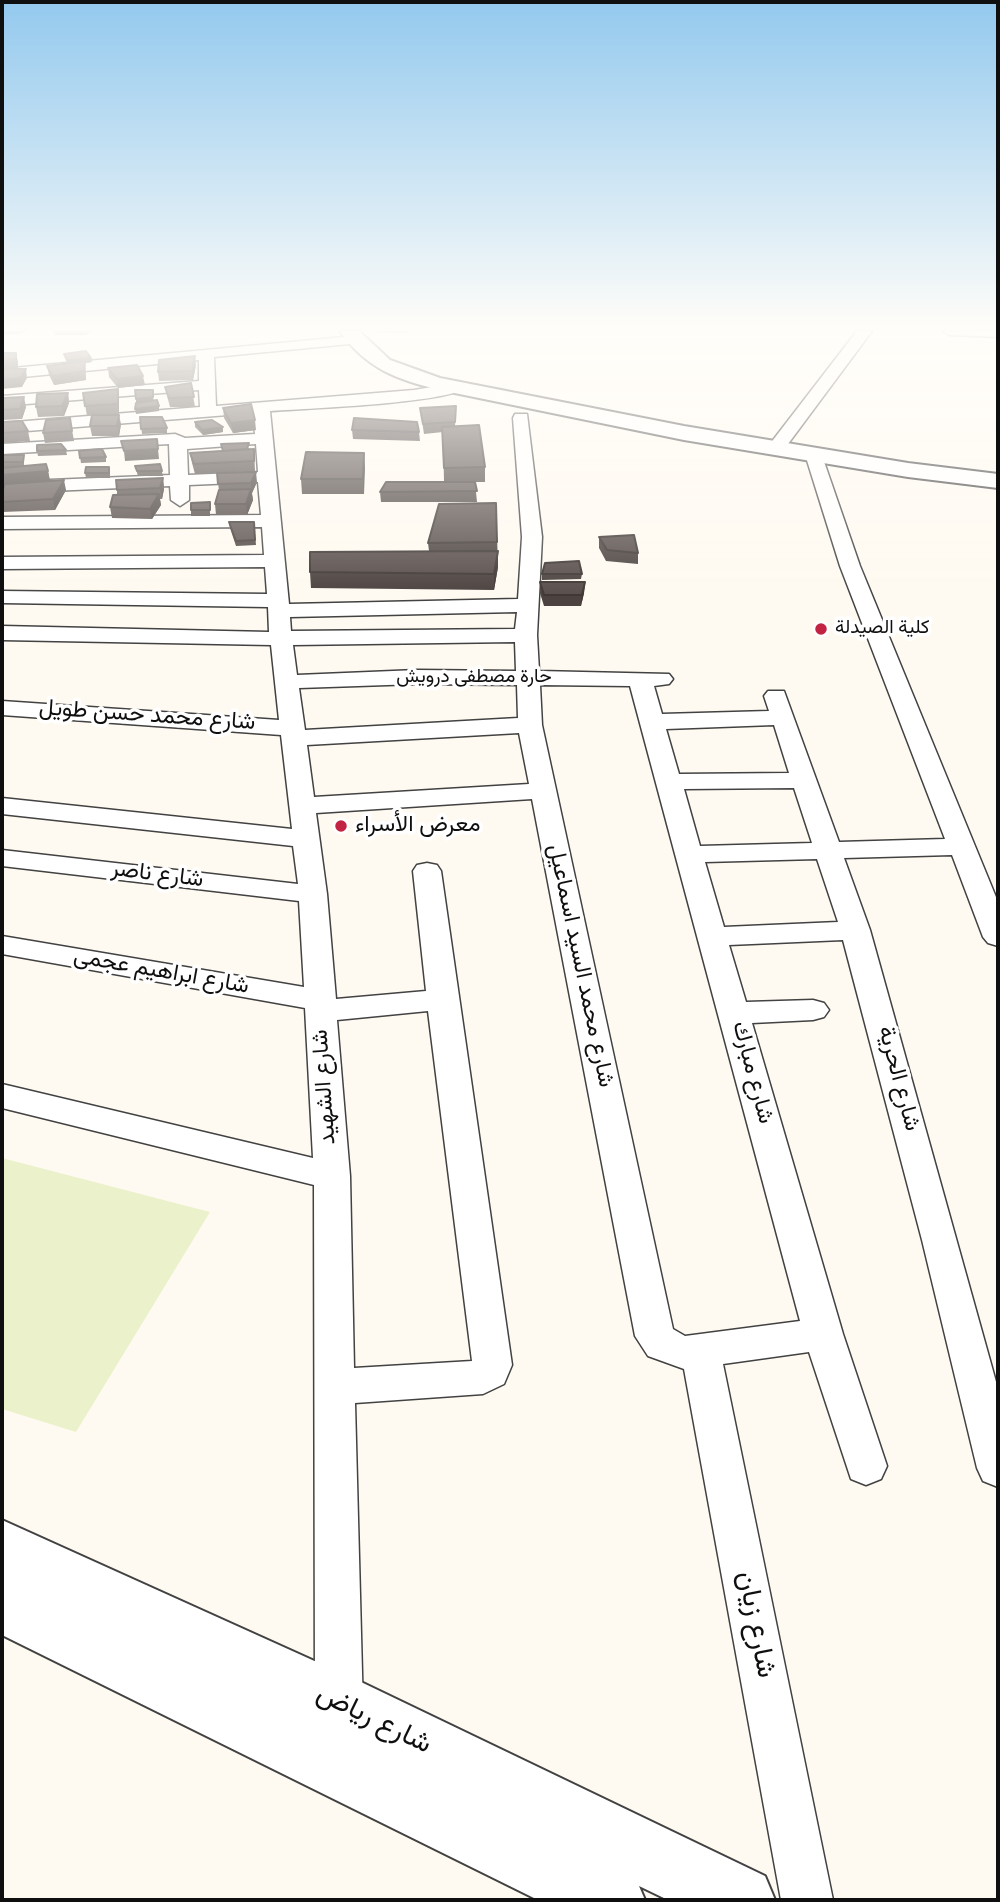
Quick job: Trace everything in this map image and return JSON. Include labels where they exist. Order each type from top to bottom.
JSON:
[{"type":"street","points":[[2,428],[102,420]]},
{"type":"street","points":[[248,420],[263,423]]},
{"type":"street","points":[[178,444],[280,420]]},
{"type":"street","name":"شارع محمد السيد اسماعيل","points":[[521,420],[533,537],[526,635],[530,725],[655,1336],[672,1350],[683,1353],[823,1334]]},
{"type":"street","points":[[625,420],[776,448],[998,481]]},
{"type":"street","points":[[776,448],[797,420]]},
{"type":"street","name":"شارع الشهيد","points":[[263,423],[279,617],[313,894],[332,1176],[339,1771]]},
{"type":"street","points":[[2,449],[178,440],[181,521]]},
{"type":"street","points":[[814,454],[850,566],[998,937]]},
{"type":"street","points":[[2,488],[179,472]]},
{"type":"street","points":[[2,473],[179,472],[268,476]]},
{"type":"street","points":[[2,523],[272,521]]},
{"type":"street","points":[[2,563],[275,561]]},
{"type":"street","points":[[2,597],[526,635]]},
{"type":"street","points":[[2,634],[528,605]]},
{"type":"street","name":"حارة مصطفى درويش","points":[[286,682],[398,677],[650,679]]},
{"type":"street","name":"شارع مبارك","points":[[650,679],[652,722],[823,1334],[866,1466]]},
{"type":"street","name":"شارع الحرية","points":[[652,722],[780,707],[855,930],[926,1187],[998,1468]]},
{"type":"street","name":"شارع محمد حسن طويل","points":[[2,708],[293,733],[530,725]]},
{"type":"street","points":[[670,782],[804,780]]},
{"type":"street","points":[[302,806],[543,791]]},
{"type":"street","points":[[2,806],[306,839]]},
{"type":"street","points":[[689,854],[962,846]]},
{"type":"street","name":"شارع ناصر","points":[[2,859],[313,894]]},
{"type":"street","points":[[335,1387],[483,1377],[490,1372],[492,1365],[427,871]]},
{"type":"street","points":[[712,937],[855,930]]},
{"type":"street","name":"شارع ابراهيم عجمى","points":[[2,945],[320,1005],[442,1000]]},
{"type":"street","points":[[734,1013],[813,1010]]},
{"type":"street","points":[[2,1096],[332,1176]]},
{"type":"street","name":"شارع زيان","points":[[700,1350],[807,1900]]},
{"type":"street","name":"شارع رياض","points":[[2,1547],[339,1704],[741,1900]]},
{"type":"street","points":[[2,1605],[339,1771],[611,1900]]},
{"type":"green space","points":[[2,1158],[210,1212],[76,1432],[2,1409]]},
{"type":"building","points":[[46,420],[70,420],[72,431],[43,433]]},
{"type":"building","points":[[91,420],[118,420],[117,426],[90,426]]},
{"type":"building","points":[[140,420],[163,420],[167,428],[141,429]]},
{"type":"building","points":[[212,420],[223,427],[202,430],[195,422]]},
{"type":"building","points":[[229,420],[255,420],[231,423]]},
{"type":"building","points":[[354,420],[382,420],[417,422],[419,432],[352,430]]},
{"type":"building","points":[[422,420],[455,420],[455,422],[423,424]]},
{"type":"building","points":[[22,421],[28,431],[2,433],[2,422]]},
{"type":"building","points":[[479,425],[485,467],[444,468],[442,427]]},
{"type":"building","points":[[157,439],[158,449],[124,451],[121,441]]},
{"type":"building","points":[[249,443],[247,449],[223,451],[221,444]]},
{"type":"building","points":[[61,444],[66,450],[37,451],[37,445]]},
{"type":"building","points":[[102,449],[106,457],[80,458],[79,451]]},
{"type":"building","points":[[254,449],[254,461],[194,464],[190,453]]},
{"type":"building","points":[[306,452],[364,453],[363,479],[301,479]]},
{"type":"building","points":[[2,455],[24,455],[23,462],[2,462]]},
{"type":"building","points":[[46,464],[48,471],[2,475],[2,468]]},
{"type":"building","points":[[160,464],[162,471],[137,471],[135,466]]},
{"type":"building","points":[[86,467],[109,467],[109,473],[85,473]]},
{"type":"building","points":[[256,472],[251,483],[218,484],[217,473]]},
{"type":"building","points":[[163,478],[160,488],[117,490],[116,480]]},
{"type":"building","points":[[64,480],[53,499],[2,502],[5,484]]},
{"type":"building","points":[[386,482],[475,482],[477,491],[380,492]]},
{"type":"building","points":[[251,489],[246,504],[215,504],[219,490]]},
{"type":"building","points":[[159,494],[150,509],[110,507],[113,495]]},
{"type":"building","points":[[210,502],[210,510],[191,510],[191,503]]},
{"type":"building","points":[[496,503],[497,542],[428,543],[439,504]]},
{"type":"building","points":[[229,522],[254,522],[255,540],[236,541]]},
{"type":"building","points":[[634,535],[638,553],[607,550],[599,537]]},
{"type":"building","points":[[498,551],[494,574],[310,572],[310,552]]},
{"type":"building","points":[[579,561],[582,574],[542,574],[545,563]]},
{"type":"building","points":[[540,582],[585,582],[582,595],[544,595]]},
{"type":"place","name":"كلية الصيدلة","points":[[821,629]]},
{"type":"place","name":"معرض الأسراء","points":[[341,826]]}]
